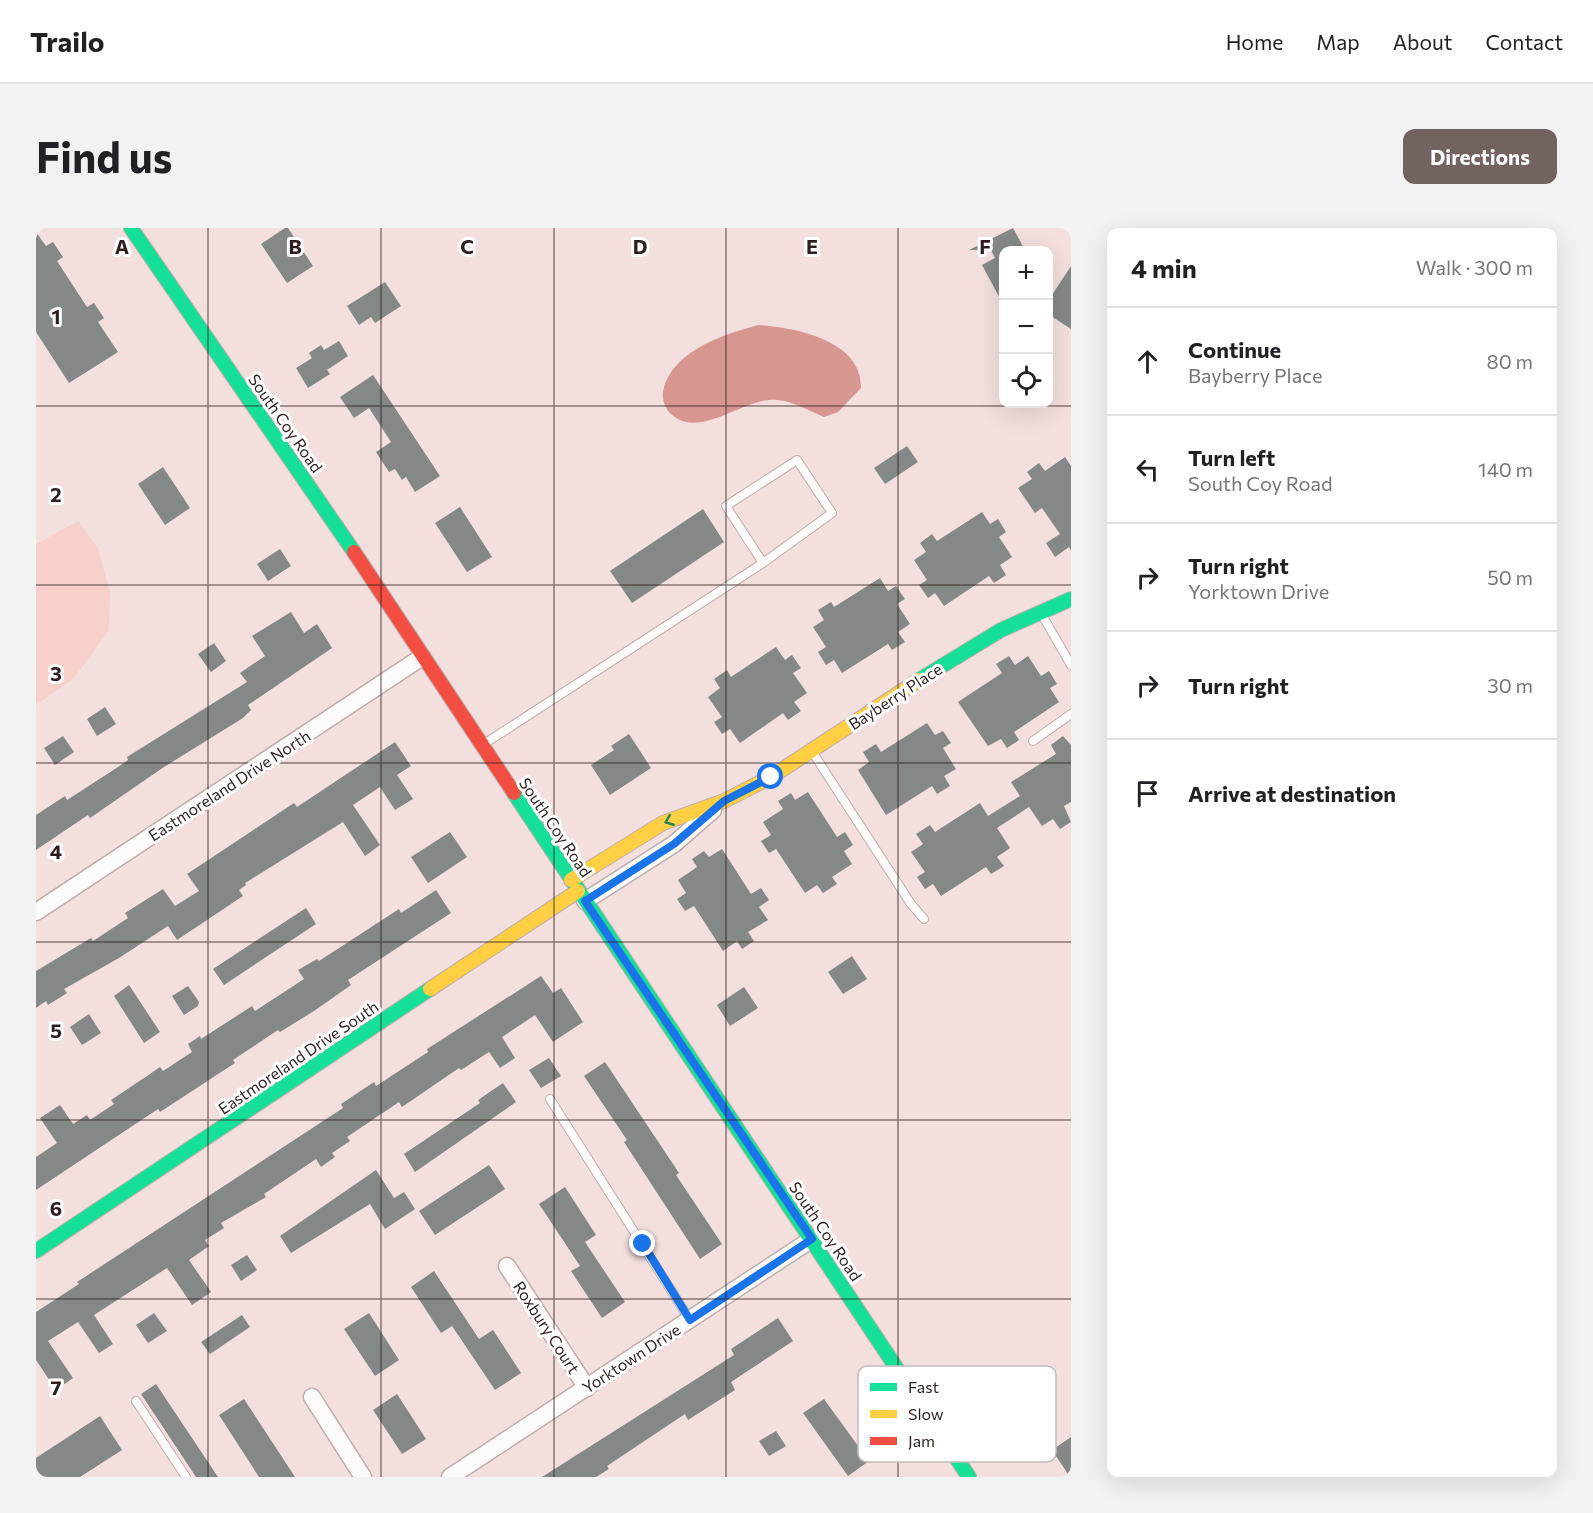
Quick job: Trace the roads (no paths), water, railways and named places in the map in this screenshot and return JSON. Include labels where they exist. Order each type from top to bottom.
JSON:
[{"type":"street","name":"South Coy Road","points":[[131,228],[315,494],[896,1366]]},
{"type":"street","name":"Bayberry Place","points":[[578,891],[663,823],[724,801],[771,777],[965,650],[1071,599]]},
{"type":"street","name":"Eastmoreland Drive North","points":[[36,912],[422,657]]},
{"type":"street","name":"Bayberry Place","points":[[578,891],[674,844],[724,801]]},
{"type":"street","name":"Eastmoreland Drive South","points":[[36,1251],[578,891]]},
{"type":"street","name":"Yorktown Drive","points":[[450,1477],[812,1239]]},
{"type":"street","name":"Roxbury Court","points":[[507,1266],[587,1388]]},
{"type":"street","points":[[312,1397],[363,1477]]},
{"type":"street","name":"South Coy Road","points":[[959,1462],[969,1477]]},
{"type":"lane","points":[[481,746],[763,563],[832,513],[797,460],[726,506],[763,563]]},
{"type":"lane","points":[[1041,612],[1071,665]]},
{"type":"lane","points":[[1033,741],[1071,714]]},
{"type":"lane","points":[[812,750],[911,904],[924,919]]},
{"type":"lane","points":[[550,1099],[690,1320]]},
{"type":"lane","points":[[136,1401],[186,1477]]}]
